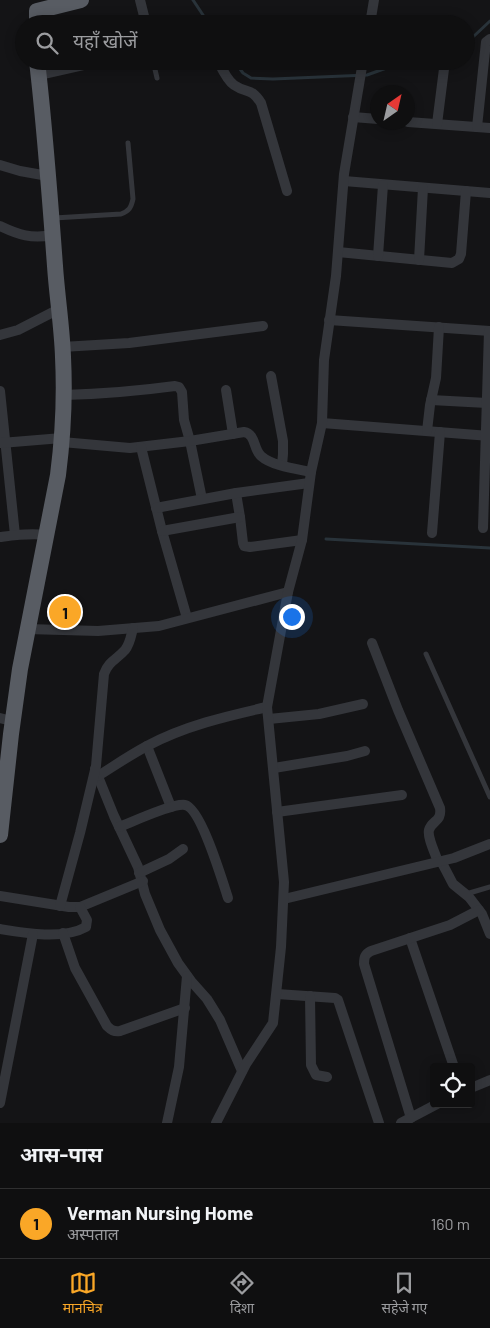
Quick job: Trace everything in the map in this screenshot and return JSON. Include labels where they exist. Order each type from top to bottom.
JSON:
[{"type":"highway","points":[[42,15],[80,0]]},
{"type":"highway","points":[[0,835],[6,719],[47,535],[58,475],[62,440],[64,395],[62,348],[46,138],[38,70]]},
{"type":"street","points":[[140,0],[144,15]]},
{"type":"street","points":[[372,15],[374,0]]},
{"type":"street","points":[[477,127],[486,42],[490,38]]},
{"type":"street","points":[[223,70],[230,81],[241,89],[254,93],[261,103],[287,191]]},
{"type":"street","points":[[216,1123],[242,1071],[273,1023],[277,994],[284,882],[267,707],[288,592],[302,540],[310,477],[322,423],[324,360],[336,276],[344,182],[361,70]]},
{"type":"street","points":[[437,124],[444,70]]},
{"type":"street","points":[[353,117],[370,118]]},
{"type":"street","points":[[415,122],[490,128]]},
{"type":"street","points":[[0,165],[48,176]]},
{"type":"street","points":[[344,182],[490,194]]},
{"type":"street","points":[[378,256],[383,185]]},
{"type":"street","points":[[419,260],[423,188]]},
{"type":"street","points":[[338,252],[452,263],[459,259],[462,254],[466,191]]},
{"type":"street","points":[[0,226],[17,234],[30,237],[52,235]]},
{"type":"street","points":[[0,335],[18,330],[59,309]]},
{"type":"street","points":[[330,320],[490,331],[484,528]]},
{"type":"street","points":[[62,348],[129,343],[263,326]]},
{"type":"street","points":[[427,431],[436,378],[439,328]]},
{"type":"street","points":[[271,376],[283,441],[282,465]]},
{"type":"street","points":[[64,395],[130,392],[179,387],[182,392],[184,420],[202,499]]},
{"type":"street","points":[[226,390],[234,434]]},
{"type":"street","points":[[0,391],[3,443],[15,535]]},
{"type":"street","points":[[431,400],[487,403]]},
{"type":"street","points":[[322,423],[488,436]]},
{"type":"street","points":[[3,443],[62,440],[130,448],[248,432],[259,454],[268,462],[282,465],[310,477]]},
{"type":"street","points":[[432,533],[440,432]]},
{"type":"street","points":[[141,447],[162,531],[187,618]]},
{"type":"street","points":[[156,508],[310,477]]},
{"type":"street","points":[[236,493],[242,543],[247,547],[302,540]]},
{"type":"street","points":[[162,531],[240,517]]},
{"type":"street","points":[[0,537],[34,534],[47,535]]},
{"type":"street","points":[[27,629],[98,631],[159,626],[288,592]]},
{"type":"street","points":[[60,906],[97,773],[104,674],[110,663],[126,649],[133,628]]},
{"type":"street","points":[[372,643],[440,808],[440,816],[429,830],[429,836],[440,862],[453,884],[469,897],[482,914],[490,934]]},
{"type":"street","points":[[269,719],[319,714],[363,704]]},
{"type":"street","points":[[97,773],[147,746],[191,728],[267,707]]},
{"type":"street","points":[[147,746],[171,807]]},
{"type":"street","points":[[274,768],[347,756],[365,751]]},
{"type":"street","points":[[97,773],[138,868],[145,894],[160,930],[178,963],[207,999],[220,1020],[242,1071]]},
{"type":"street","points":[[278,812],[402,795]]},
{"type":"street","points":[[119,826],[171,807],[184,805],[190,808],[214,855],[228,898]]},
{"type":"street","points":[[284,899],[440,862],[490,844]]},
{"type":"street","points":[[0,896],[60,906],[80,907],[141,877],[183,849]]},
{"type":"street","points":[[0,929],[33,934],[81,930],[86,927],[88,920],[80,907]]},
{"type":"street","points":[[430,1108],[406,1121],[364,958],[371,951],[450,925],[479,910]]},
{"type":"street","points":[[63,933],[75,968],[111,1030],[115,1032],[120,1031],[185,1008]]},
{"type":"street","points":[[0,1103],[33,934]]},
{"type":"street","points":[[410,938],[453,1063]]},
{"type":"street","points":[[168,1123],[179,1067],[188,976]]},
{"type":"street","points":[[277,994],[335,998],[338,1000],[379,1123]]},
{"type":"street","points":[[310,996],[311,1065],[316,1075],[327,1077]]},
{"type":"street","points":[[475,1086],[490,1080]]},
{"type":"lane","points":[[155,70],[157,78]]},
{"type":"lane","points":[[51,218],[121,214],[129,211],[132,207],[133,199],[128,144]]},
{"type":"lane","points":[[426,654],[490,797]]},
{"type":"lane","points":[[466,894],[490,887]]},
{"type":"building","points":[[59,600],[75,601],[74,623],[58,621]]},
{"type":"waterway","points":[[193,0],[203,15]]},
{"type":"waterway","points":[[475,35],[490,21]]},
{"type":"waterway","points":[[241,70],[251,78],[273,79],[367,75],[381,70]]},
{"type":"waterway","points":[[326,539],[490,548]]},
{"type":"place","name":"Verman Nursing Home","points":[[65,612]]}]
